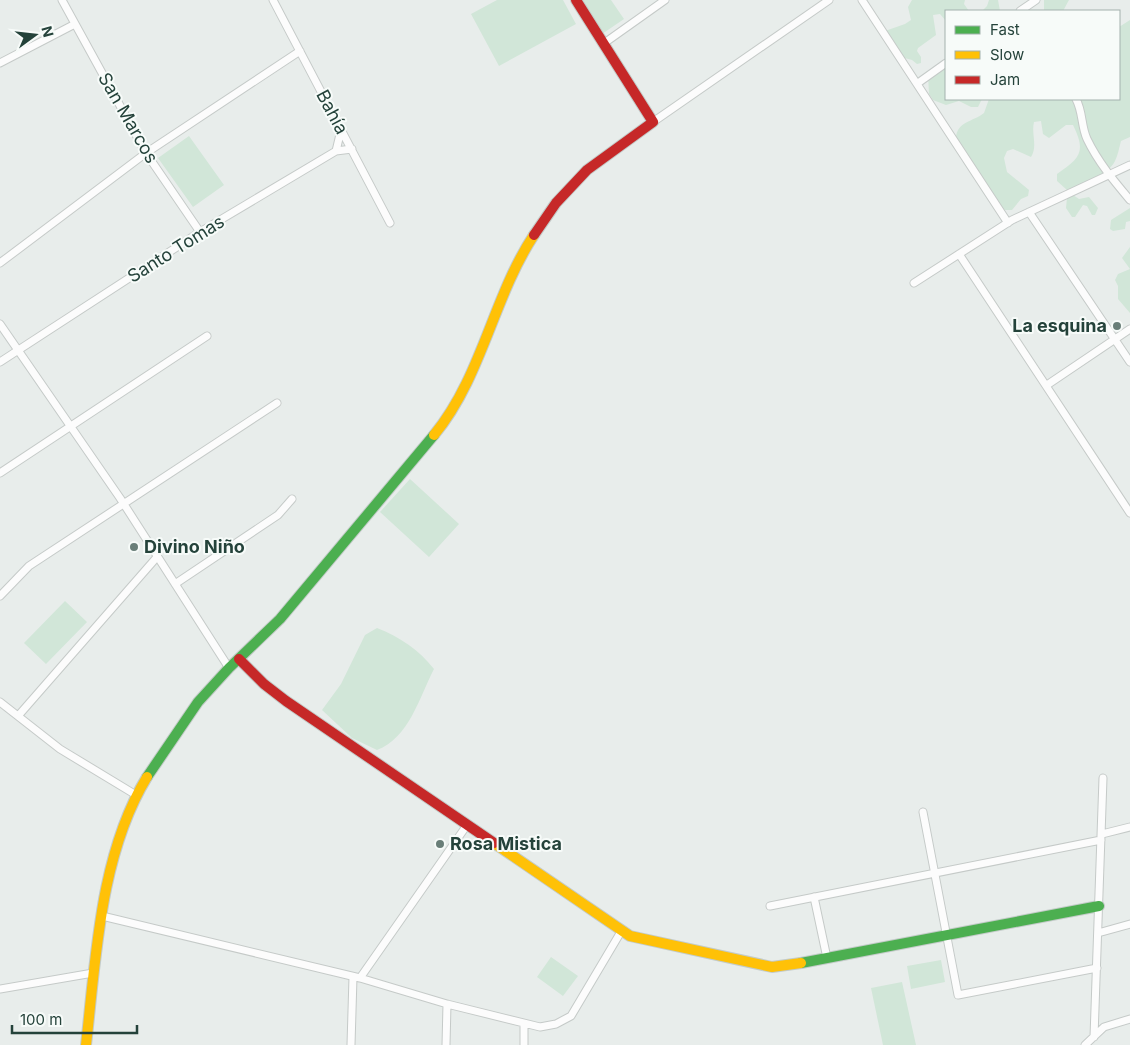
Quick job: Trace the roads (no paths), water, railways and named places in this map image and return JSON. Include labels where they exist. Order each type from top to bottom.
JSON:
[{"type":"street","name":"San Marcos","points":[[62,0],[146,153],[200,232]]},
{"type":"street","name":"Bahía","points":[[273,0],[390,224]]},
{"type":"street","points":[[576,0],[652,122]]},
{"type":"street","points":[[603,44],[666,0]]},
{"type":"street","points":[[86,1045],[93,973],[116,845],[136,795],[177,731],[229,668],[280,619],[442,426],[465,386],[521,254],[556,203],[587,170],[652,122],[829,0]]},
{"type":"street","points":[[862,0],[1008,223]]},
{"type":"street","points":[[1021,10],[1036,0]]},
{"type":"street","points":[[0,63],[75,24]]},
{"type":"street","points":[[0,263],[146,153],[300,51]]},
{"type":"street","points":[[918,83],[945,64]]},
{"type":"street","points":[[1076,100],[1083,115],[1087,139],[1109,175],[1130,200]]},
{"type":"street","points":[[336,152],[341,130]]},
{"type":"street","name":"Santo Tomas","points":[[0,362],[19,352],[200,232],[336,152],[352,149]]},
{"type":"street","points":[[914,284],[1008,223],[1130,166]]},
{"type":"street","points":[[1029,212],[1130,362]]},
{"type":"street","points":[[959,254],[1130,513]]},
{"type":"street","points":[[0,324],[123,504],[229,668]]},
{"type":"street","points":[[1047,385],[1130,329]]},
{"type":"street","points":[[0,473],[206,336]]},
{"type":"street","points":[[0,596],[29,566],[277,403]]},
{"type":"street","points":[[175,584],[278,515],[292,499]]},
{"type":"street","points":[[18,716],[157,557]]},
{"type":"street","points":[[239,659],[264,684],[286,701],[630,936],[772,967],[1099,906]]},
{"type":"street","points":[[0,702],[60,748],[136,795]]},
{"type":"street","points":[[1094,1037],[1104,778]]},
{"type":"street","points":[[923,812],[958,994],[1097,968]]},
{"type":"street","points":[[351,1045],[357,978],[467,825]]},
{"type":"street","points":[[770,906],[1101,837],[1130,827]]},
{"type":"street","points":[[814,897],[827,958]]},
{"type":"street","points":[[102,916],[357,978],[524,1024],[549,1026],[571,1016],[622,930]]},
{"type":"street","points":[[1098,933],[1130,924]]},
{"type":"street","points":[[0,989],[93,973]]},
{"type":"street","points":[[446,1045],[447,1004]]},
{"type":"street","points":[[1085,1045],[1104,1027],[1130,1019]]},
{"type":"street","points":[[524,1024],[524,1045]]},
{"type":"place","name":"La esquina","points":[[1117,326]]},
{"type":"place","name":"Divino Niño","points":[[134,547]]},
{"type":"place","name":"Rosa Mistica","points":[[440,844]]}]
